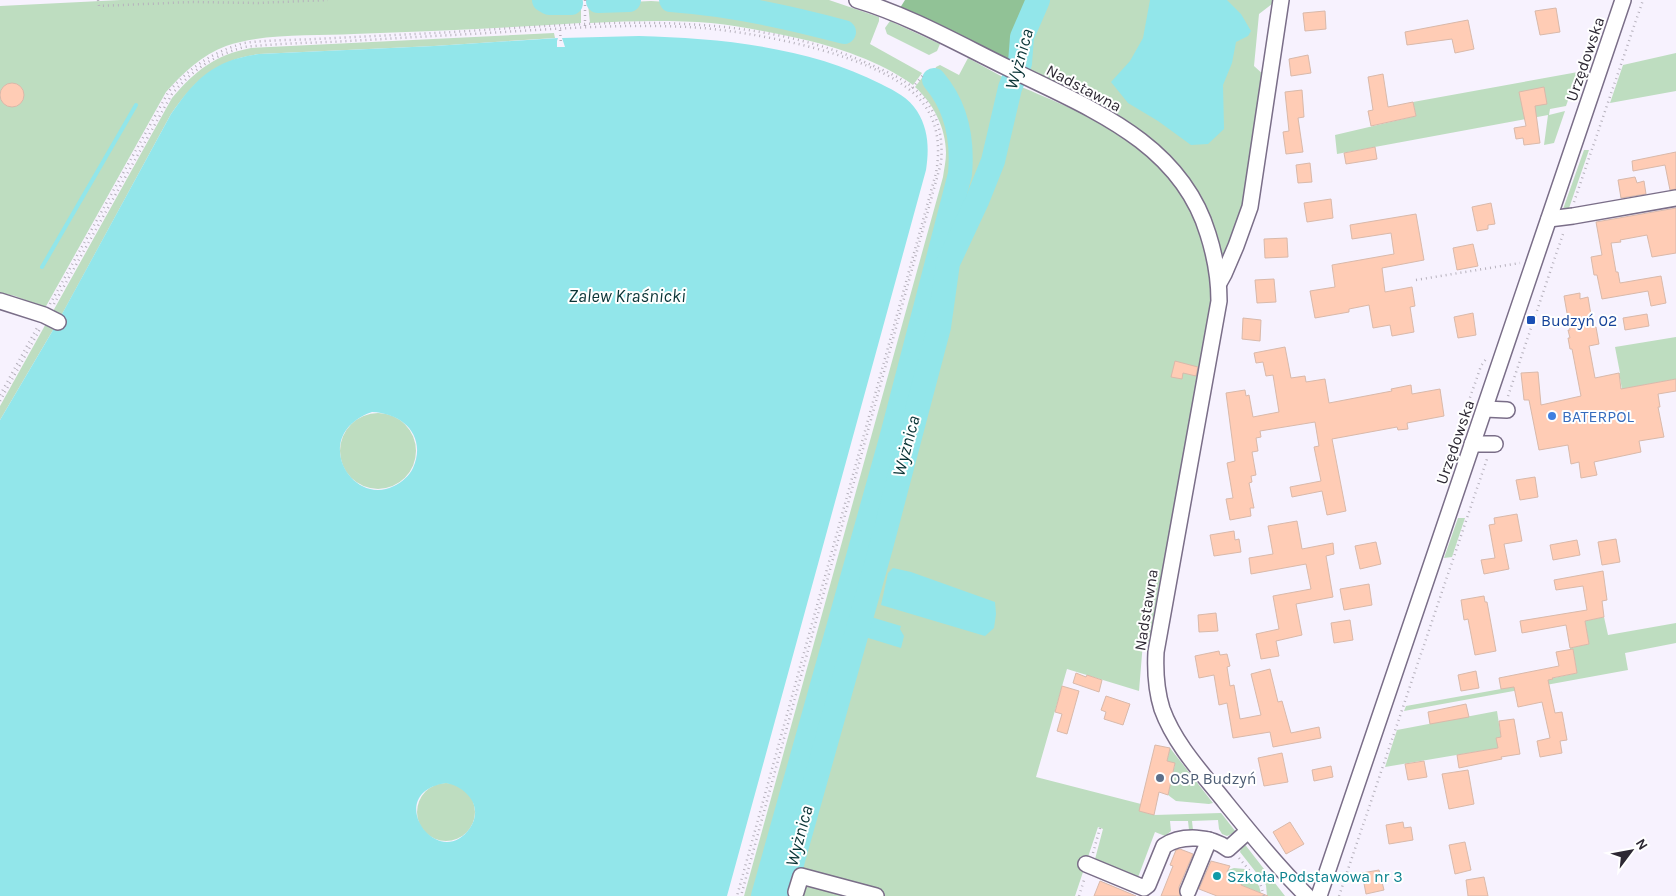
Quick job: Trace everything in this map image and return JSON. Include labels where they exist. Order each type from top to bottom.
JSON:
[{"type":"street","name":"Nadstawna","points":[[857,0],[949,44],[1010,69],[1126,130],[1146,144],[1170,166],[1187,188],[1199,210],[1211,244],[1219,282],[1218,301],[1156,652],[1157,689],[1162,710],[1176,737],[1204,776],[1267,854],[1307,896]]},
{"type":"street","name":"Nadstawna","points":[[1219,282],[1236,246],[1250,207],[1281,0]]},
{"type":"street","name":"Urzędowska","points":[[1319,896],[1624,0]]},
{"type":"street","points":[[1549,219],[1676,198]]},
{"type":"street","points":[[0,301],[49,318]]},
{"type":"street","points":[[1485,409],[1507,410]]},
{"type":"street","points":[[1472,444],[1495,444]]},
{"type":"street","points":[[1086,864],[1144,888],[1148,885],[1164,846],[1182,839],[1210,840],[1221,843],[1228,849],[1248,830]]},
{"type":"street","points":[[1188,891],[1210,840]]},
{"type":"street","points":[[796,892],[801,876],[876,896]]},
{"type":"path","points":[[98,0],[99,6],[192,2],[328,0]]},
{"type":"path","points":[[585,0],[585,27]]},
{"type":"path","points":[[0,395],[49,318],[169,91],[193,67],[226,48],[244,43],[263,41],[693,24],[764,33],[809,43],[856,58],[894,75],[927,102],[934,114],[941,141],[941,163],[741,896]]},
{"type":"path","points":[[0,401],[49,318],[168,101],[194,72],[212,59],[230,51],[260,45],[560,30],[585,27]]},
{"type":"path","points":[[560,30],[561,45]]},
{"type":"path","points":[[912,89],[924,74]]},
{"type":"path","points":[[737,896],[936,173],[939,149],[935,127],[925,105],[912,89]]},
{"type":"path","points":[[1416,280],[1513,263],[1534,264]]},
{"type":"path","points":[[1228,849],[1257,879],[1263,888],[1264,896]]},
{"type":"green space","points":[[121,0],[534,0],[547,8],[581,7],[581,23],[272,37],[240,42],[209,54],[193,65],[166,92],[45,308],[15,296],[0,293],[0,6]]},
{"type":"green space","points":[[705,0],[829,0],[879,17],[870,44],[922,73],[913,85],[887,69],[843,50],[765,31],[733,26],[666,21],[590,23],[588,4],[651,1],[702,4],[803,23],[844,33],[844,30],[802,19]]},
{"type":"green space","points":[[905,0],[1032,0],[1018,35],[1014,62],[900,8]]},
{"type":"green space","points":[[1039,0],[1277,0],[1259,14],[1254,66],[1265,76],[1245,204],[1227,252],[1221,255],[1216,236],[1200,200],[1179,168],[1166,154],[1135,129],[1103,109],[1063,86],[1022,66],[1024,40]]},
{"type":"green space","points":[[890,21],[940,44],[937,51],[929,55],[887,34],[885,28]]},
{"type":"green space","points":[[554,33],[555,38],[259,54],[230,61],[219,67],[198,82],[171,114],[60,318],[52,313],[172,98],[189,79],[207,65],[227,55],[251,48]]},
{"type":"green space","points":[[1676,53],[1676,91],[1610,103],[1623,65]]},
{"type":"green space","points":[[968,58],[1010,81],[990,159],[945,263],[936,329],[868,581],[856,575],[963,176],[964,150],[960,125],[951,101],[944,90],[936,80],[932,81],[946,103],[955,125],[958,148],[957,174],[755,896],[744,896],[943,177],[946,153],[944,134],[933,108],[915,87],[925,74],[931,78],[936,67],[940,65],[959,75]]},
{"type":"green space","points":[[1578,72],[1566,106],[1550,109],[1549,115],[1565,111],[1554,143],[1544,145],[1548,115],[1337,154],[1335,135],[1416,116],[1413,102]]},
{"type":"green space","points":[[1015,84],[1072,109],[1124,136],[1167,173],[1184,198],[1198,228],[1205,247],[1212,283],[1212,303],[1149,644],[1143,642],[1139,691],[1067,669],[1036,777],[1141,804],[1140,811],[1154,815],[1221,813],[1236,832],[1227,836],[1222,834],[1219,829],[1218,820],[1192,821],[1193,830],[1189,830],[1188,821],[1170,821],[1171,831],[1165,836],[1155,832],[1137,880],[1094,863],[1103,829],[1098,827],[1075,896],[783,896],[830,746],[887,544],[945,325],[952,266],[984,199],[999,159]]},
{"type":"green space","points":[[1584,150],[1589,150],[1568,211],[1562,212]]},
{"type":"green space","points":[[48,320],[56,325],[0,420],[0,406]]},
{"type":"green space","points":[[1676,337],[1676,379],[1622,389],[1615,347]]},
{"type":"green space","points":[[371,413],[385,413],[399,419],[410,430],[414,436],[416,451],[414,466],[405,478],[393,487],[371,489],[357,483],[346,472],[340,458],[340,444],[346,430],[357,419]]},
{"type":"green space","points":[[1458,518],[1465,518],[1452,557],[1444,558]]},
{"type":"green space","points":[[1604,617],[1608,635],[1676,623],[1676,643],[1625,653],[1628,670],[1404,711],[1406,706],[1577,673],[1573,649],[1570,648],[1589,644],[1585,621]]},
{"type":"green space","points":[[1497,711],[1501,737],[1498,748],[1385,767],[1397,730]]},
{"type":"green space","points":[[1170,748],[1213,803],[1176,801],[1168,795],[1175,764],[1167,761]]},
{"type":"green space","points":[[446,783],[457,785],[470,796],[475,812],[473,823],[462,836],[446,841],[435,839],[422,828],[417,812],[419,801],[430,788]]},
{"type":"green space","points":[[1243,842],[1285,896],[1267,896],[1266,885],[1240,852]]},
{"type":"green space","points":[[1234,868],[1245,869],[1259,886],[1261,893],[1241,885],[1227,872]]},
{"type":"water","points":[[1150,0],[1227,0],[1241,14],[1251,31],[1248,36],[1236,42],[1232,63],[1223,85],[1224,129],[1208,144],[1191,145],[1158,121],[1128,103],[1111,82],[1130,61],[1143,38]]},
{"type":"water","name":"Zalew Kraśnicki","points":[[639,36],[701,39],[732,42],[794,53],[853,71],[896,92],[914,106],[921,118],[926,133],[928,155],[926,170],[727,896],[0,896],[0,420],[56,325],[171,114],[189,90],[208,73],[218,66],[243,57],[259,54],[558,38],[557,47],[565,47],[562,38]],"holes":[[[372,412],[383,413],[402,422],[409,428],[417,446],[417,456],[413,468],[407,476],[394,486],[378,490],[364,487],[352,478],[343,465],[340,451],[343,436],[353,422]],[[446,783],[454,785],[467,793],[474,806],[475,813],[470,828],[457,840],[444,842],[431,837],[422,826],[417,814],[418,801],[427,790]]]},
{"type":"water","points":[[893,568],[911,572],[995,602],[994,628],[985,636],[881,605],[888,573]]},
{"type":"water","points":[[871,617],[901,626],[900,629],[904,636],[901,648],[865,637]]},
{"type":"building","points":[[1556,8],[1560,32],[1540,35],[1535,11]]},
{"type":"building","points":[[1325,11],[1326,29],[1305,31],[1303,13]]},
{"type":"building","points":[[1468,20],[1474,49],[1455,53],[1452,39],[1407,45],[1405,32]]},
{"type":"building","points":[[1308,55],[1311,73],[1291,76],[1289,59]]},
{"type":"building","points":[[1383,74],[1388,107],[1413,102],[1416,116],[1371,126],[1368,111],[1373,110],[1368,77]]},
{"type":"building","points":[[12,83],[17,84],[23,90],[23,100],[17,106],[12,107],[7,106],[1,100],[0,95],[1,90],[7,84]]},
{"type":"building","points":[[1544,87],[1547,104],[1535,106],[1540,143],[1524,145],[1523,138],[1516,139],[1514,128],[1526,126],[1519,92]]},
{"type":"building","points":[[1302,90],[1304,117],[1298,118],[1303,152],[1286,154],[1283,132],[1289,131],[1285,92]]},
{"type":"building","points":[[1375,147],[1377,159],[1346,164],[1344,153]]},
{"type":"building","points":[[1676,152],[1676,189],[1670,190],[1665,165],[1633,171],[1632,161]]},
{"type":"building","points":[[1310,163],[1312,182],[1298,183],[1296,165]]},
{"type":"building","points":[[1635,177],[1637,183],[1644,181],[1646,194],[1621,198],[1618,180]]},
{"type":"building","points":[[1331,199],[1333,218],[1307,222],[1304,203]]},
{"type":"building","points":[[1491,203],[1495,224],[1488,225],[1488,229],[1477,231],[1472,207]]},
{"type":"building","points":[[1676,208],[1676,253],[1652,257],[1647,235],[1611,243],[1620,283],[1661,276],[1666,303],[1651,306],[1648,291],[1602,299],[1597,275],[1594,275],[1591,257],[1602,255],[1596,222]]},
{"type":"building","points":[[1416,214],[1424,260],[1382,268],[1385,292],[1412,287],[1415,306],[1410,307],[1414,332],[1392,336],[1390,325],[1373,328],[1369,305],[1349,309],[1349,312],[1315,318],[1310,291],[1335,287],[1332,265],[1394,254],[1391,233],[1352,239],[1350,225]]},
{"type":"building","points":[[1287,238],[1288,257],[1265,258],[1264,239]]},
{"type":"building","points":[[1473,244],[1478,266],[1457,270],[1453,248]]},
{"type":"building","points":[[1274,279],[1276,302],[1257,303],[1255,280]]},
{"type":"building","points":[[1580,293],[1580,299],[1588,297],[1593,327],[1596,327],[1599,344],[1589,346],[1595,378],[1619,373],[1621,389],[1676,379],[1676,391],[1658,394],[1660,407],[1658,407],[1664,437],[1639,441],[1641,452],[1594,462],[1597,475],[1581,478],[1579,462],[1571,464],[1568,445],[1539,450],[1529,400],[1524,400],[1521,373],[1538,372],[1541,405],[1581,396],[1568,338],[1570,338],[1568,330],[1570,330],[1564,296]]},
{"type":"building","points":[[1473,313],[1476,335],[1458,338],[1454,317]]},
{"type":"building","points":[[1647,314],[1649,326],[1625,330],[1623,318]]},
{"type":"building","points":[[1243,318],[1261,320],[1260,341],[1242,339]]},
{"type":"building","points":[[1285,347],[1291,378],[1305,376],[1306,382],[1325,379],[1329,403],[1392,391],[1391,389],[1411,385],[1412,394],[1440,389],[1444,416],[1407,423],[1408,429],[1398,430],[1397,427],[1332,439],[1346,511],[1327,515],[1322,491],[1292,497],[1290,487],[1321,481],[1314,447],[1319,446],[1315,422],[1260,431],[1261,437],[1256,438],[1258,451],[1252,452],[1256,475],[1251,476],[1252,482],[1249,483],[1254,508],[1250,508],[1251,516],[1230,520],[1226,499],[1233,498],[1227,463],[1235,461],[1226,393],[1245,390],[1246,396],[1249,395],[1253,417],[1279,412],[1273,375],[1266,376],[1263,362],[1256,363],[1254,353]]},
{"type":"building","points":[[1175,361],[1198,367],[1196,376],[1183,373],[1182,379],[1171,377]]},
{"type":"building","points":[[1535,477],[1538,497],[1520,500],[1516,480]]},
{"type":"building","points":[[1517,514],[1522,541],[1504,544],[1509,569],[1484,574],[1481,560],[1495,558],[1489,525],[1495,524],[1494,518]]},
{"type":"building","points":[[1297,521],[1302,549],[1333,543],[1334,554],[1326,556],[1333,597],[1296,604],[1302,635],[1276,641],[1279,656],[1261,659],[1256,634],[1279,629],[1273,596],[1311,589],[1306,564],[1251,574],[1249,558],[1273,554],[1268,526]]},
{"type":"building","points":[[1234,531],[1235,540],[1239,539],[1241,552],[1214,556],[1210,535]]},
{"type":"building","points":[[1616,539],[1620,562],[1602,565],[1598,542]]},
{"type":"building","points":[[1577,540],[1580,555],[1553,560],[1550,545]]},
{"type":"building","points":[[1376,542],[1381,564],[1360,569],[1355,546]]},
{"type":"building","points":[[1603,571],[1607,600],[1602,601],[1604,617],[1585,621],[1589,644],[1570,648],[1566,625],[1522,633],[1520,621],[1587,610],[1583,586],[1556,590],[1554,580]]},
{"type":"building","points":[[1369,584],[1372,605],[1344,610],[1340,589]]},
{"type":"building","points":[[1484,596],[1485,602],[1487,602],[1496,651],[1475,655],[1468,619],[1464,620],[1461,600]]},
{"type":"building","points":[[1216,613],[1218,631],[1199,632],[1198,615]]},
{"type":"building","points":[[1350,620],[1353,640],[1334,643],[1331,623]]},
{"type":"building","points":[[1573,649],[1577,673],[1548,680],[1555,713],[1562,712],[1567,740],[1560,741],[1562,753],[1540,757],[1537,741],[1550,738],[1542,702],[1518,707],[1514,687],[1501,689],[1499,678],[1559,666],[1556,652]]},
{"type":"building","points":[[1219,651],[1220,655],[1227,654],[1230,666],[1227,667],[1230,686],[1234,685],[1240,719],[1261,715],[1251,674],[1270,669],[1278,702],[1282,701],[1291,733],[1319,727],[1321,738],[1273,747],[1270,732],[1233,738],[1227,703],[1219,705],[1214,675],[1199,678],[1195,656]]},
{"type":"building","points":[[1476,671],[1479,688],[1461,691],[1458,675]]},
{"type":"building","points":[[1076,673],[1102,680],[1099,692],[1073,683]]},
{"type":"building","points":[[1062,686],[1079,691],[1067,734],[1057,731],[1062,714],[1055,712]]},
{"type":"building","points":[[1106,696],[1130,704],[1123,725],[1104,719],[1106,712],[1101,710]]},
{"type":"building","points":[[1466,704],[1469,717],[1430,724],[1428,712]]},
{"type":"building","points":[[1514,719],[1520,754],[1459,768],[1457,755],[1498,748],[1496,738],[1501,737],[1499,721]]},
{"type":"building","name":"OSP Budzyń","points":[[1155,745],[1170,748],[1167,761],[1175,763],[1168,795],[1159,792],[1154,815],[1139,811]]},
{"type":"building","points":[[1282,753],[1288,782],[1264,786],[1258,758]]},
{"type":"building","points":[[1424,761],[1427,777],[1408,780],[1405,764]]},
{"type":"building","points":[[1331,766],[1333,777],[1314,781],[1312,770]]},
{"type":"building","points":[[1468,770],[1474,804],[1449,809],[1442,774]]},
{"type":"building","points":[[1290,822],[1304,844],[1286,854],[1273,832]]},
{"type":"building","points":[[1403,822],[1404,828],[1411,827],[1413,840],[1389,844],[1386,825]]},
{"type":"building","points":[[1465,842],[1471,870],[1455,874],[1449,845]]},
{"type":"building","name":"Szkoła Podstawowa nr 3","points":[[1180,849],[1193,854],[1179,887],[1180,896],[1161,896],[1173,866],[1170,865],[1176,850]]},
{"type":"building","name":"Szkoła Podstawowa nr 3","points":[[1211,861],[1230,866],[1227,872],[1243,879],[1241,885],[1268,896],[1217,896],[1199,889]]},
{"type":"building","points":[[1379,870],[1384,890],[1366,894],[1362,873]]},
{"type":"building","points":[[1484,877],[1488,896],[1468,896],[1466,880]]},
{"type":"building","points":[[1100,881],[1136,896],[1094,896]]},
{"type":"waterway","name":"Wyżnica","points":[[544,0],[549,3],[571,3]]},
{"type":"waterway","name":"Wyżnica","points":[[598,1],[629,0]]},
{"type":"waterway","name":"Wyżnica","points":[[671,0],[759,12],[844,32]]},
{"type":"waterway","name":"Wyżnica","points":[[783,896],[881,547],[939,327],[948,263],[977,201],[993,161],[1010,88],[1020,63],[1022,37],[1038,0]]},
{"type":"waterway","name":"Wyżnica","points":[[763,896],[891,439],[960,174],[961,161],[957,124],[948,101],[934,80]]},
{"type":"waterway","points":[[42,267],[136,105]]},
{"type":"waterway","points":[[784,893],[793,896]]},
{"type":"place","name":"Budzyń 02","points":[[1531,320]]},
{"type":"place","name":"BATERPOL","points":[[1552,416]]},
{"type":"place","name":"OSP Budzyń","points":[[1160,778]]},
{"type":"place","name":"Szkoła Podstawowa nr 3","points":[[1217,876]]}]
